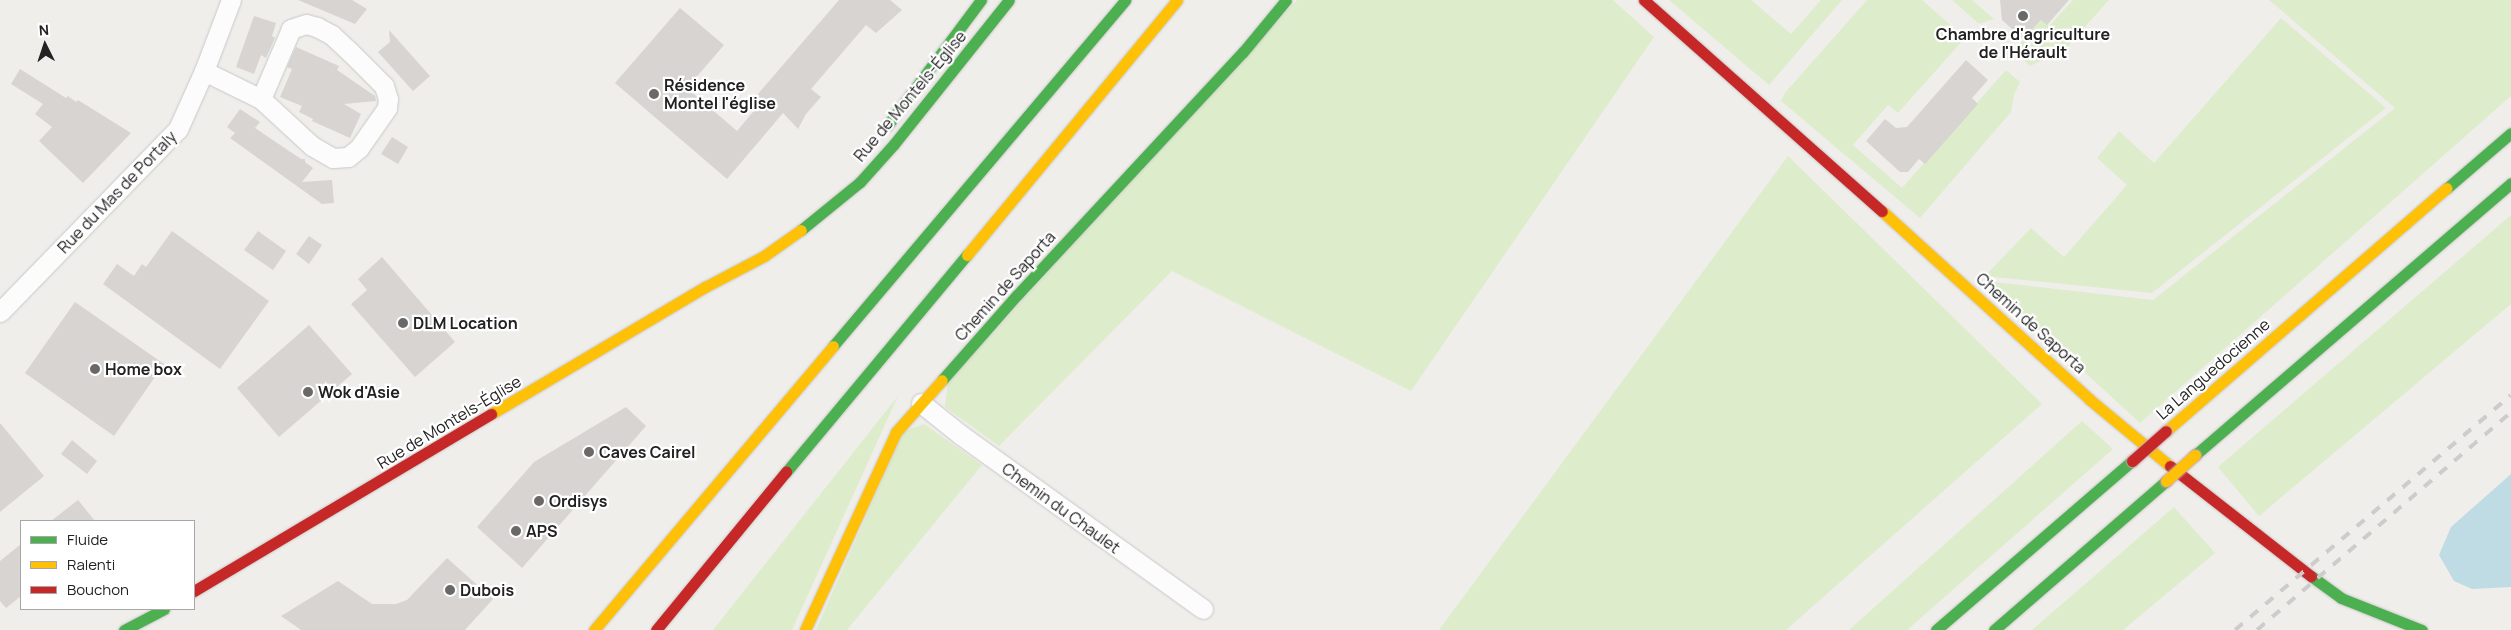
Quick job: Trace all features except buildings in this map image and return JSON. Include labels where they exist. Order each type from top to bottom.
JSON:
[{"type":"main road","name":"Rue de Montels-Église","points":[[881,135],[981,0]]},
{"type":"main road","name":"Rue de Montels-Église","points":[[195,590],[719,279],[764,256],[807,226],[860,182],[894,144],[1009,0]]},
{"type":"main road","points":[[594,630],[1125,0]]},
{"type":"main road","points":[[656,630],[1177,0]]},
{"type":"main road","name":"Chemin de Saporta","points":[[805,630],[896,432],[1243,52],[1286,0]]},
{"type":"main road","name":"Chemin de Saporta","points":[[1644,0],[1955,275],[2090,399],[2211,500],[2340,598],[2422,630]]},
{"type":"main road","name":"La Languedocienne","points":[[1936,630],[2511,133]]},
{"type":"main road","points":[[1994,630],[2511,183]]},
{"type":"main road","points":[[819,195],[830,207]]},
{"type":"main road","name":"Rue de Montels-Église","points":[[719,279],[747,251]]},
{"type":"main road","points":[[124,630],[162,610]]},
{"type":"street","name":"Rue du Mas de Portaly","points":[[0,312],[178,129],[204,71],[231,0]]},
{"type":"street","points":[[204,71],[261,99],[312,146],[333,158],[348,157],[359,148],[387,108],[388,99],[384,86],[350,52],[332,36],[317,27],[306,24],[292,29],[261,99]]},
{"type":"street","name":"Chemin du Chaulet","points":[[921,403],[977,447],[1203,609]]},
{"type":"green space","points":[[1297,0],[1613,0],[1654,37],[1411,391],[1172,271],[999,446],[945,407],[948,382]]},
{"type":"green space","points":[[1669,0],[1751,0],[1791,34],[1821,0],[1842,0],[1769,85]]},
{"type":"green space","points":[[1867,0],[1922,0],[1965,38],[1898,113],[1888,105],[1853,145],[1902,188],[2006,70],[2020,82],[2014,95],[2011,112],[1920,218],[1781,101],[1784,94]]},
{"type":"green space","points":[[1952,0],[1972,0],[1994,19],[1979,24]]},
{"type":"green space","points":[[2073,0],[2109,0],[2057,58],[2043,60],[2030,66],[2013,51],[2041,20],[2049,26]]},
{"type":"green space","points":[[2269,0],[2511,0],[2511,96],[2140,423],[1985,281],[2153,300],[2395,108]]},
{"type":"green space","points":[[2281,18],[2386,108],[2152,293],[1985,276],[2031,228],[2064,257],[2127,185],[2097,158],[2119,131],[2154,163]]},
{"type":"green space","points":[[1788,156],[2042,404],[1786,630],[1439,630]]},
{"type":"green space","points":[[2511,215],[2511,304],[2259,516],[2218,467]]},
{"type":"green space","points":[[898,396],[792,630],[713,630]]},
{"type":"green space","points":[[2082,421],[2113,449],[1907,630],[1849,630]]},
{"type":"green space","points":[[924,424],[982,465],[847,630],[816,630],[904,431]]},
{"type":"green space","points":[[2174,507],[2215,553],[2123,630],[2032,630]]},
{"type":"water","points":[[2511,474],[2511,587],[2472,589],[2454,581],[2439,555],[2451,527]]},
{"type":"railway","points":[[2235,630],[2511,395]]},
{"type":"railway","points":[[2257,630],[2511,412]]},
{"type":"traffic: fast","points":[[887,126],[981,0]]},
{"type":"traffic: fast","points":[[801,230],[860,182],[894,144],[1009,0]]},
{"type":"traffic: fast","points":[[833,346],[1125,0]]},
{"type":"traffic: fast","points":[[942,380],[1017,295],[1243,52],[1286,0]]},
{"type":"traffic: fast","points":[[2447,188],[2511,133]]},
{"type":"traffic: fast","points":[[2195,455],[2511,183]]},
{"type":"traffic: fast","points":[[786,472],[967,255]]},
{"type":"traffic: fast","points":[[1936,630],[2132,461]]},
{"type":"traffic: fast","points":[[1994,630],[2166,481]]},
{"type":"traffic: fast","points":[[2311,576],[2341,598],[2422,630]]},
{"type":"traffic: fast","points":[[124,630],[162,610]]},
{"type":"traffic: slow","points":[[967,255],[1177,0]]},
{"type":"traffic: slow","points":[[2166,431],[2447,188]]},
{"type":"traffic: slow","points":[[1882,211],[2089,399],[2170,466]]},
{"type":"traffic: slow","points":[[491,414],[705,287],[764,256],[801,230]]},
{"type":"traffic: slow","points":[[594,630],[833,346]]},
{"type":"traffic: slow","points":[[805,630],[896,432],[942,380]]},
{"type":"traffic: slow","points":[[2166,481],[2195,455]]},
{"type":"traffic: jam","points":[[1644,0],[1882,211]]},
{"type":"traffic: jam","points":[[195,590],[491,414]]},
{"type":"traffic: jam","points":[[2132,461],[2166,431]]},
{"type":"traffic: jam","points":[[2170,466],[2311,576]]},
{"type":"traffic: jam","points":[[656,630],[786,472]]},
{"type":"place","name":"Chambre d'agriculture de l'Hérault","points":[[2023,16]]},
{"type":"place","name":"Résidence Montel l'église","points":[[654,94]]},
{"type":"place","name":"DLM Location","points":[[403,323]]},
{"type":"place","name":"Home box","points":[[95,369]]},
{"type":"place","name":"Wok d'Asie","points":[[308,392]]},
{"type":"place","name":"Caves Cairel","points":[[589,452]]},
{"type":"place","name":"Ordisys","points":[[539,501]]},
{"type":"place","name":"APS","points":[[516,531]]},
{"type":"place","name":"Dubois","points":[[450,590]]}]
